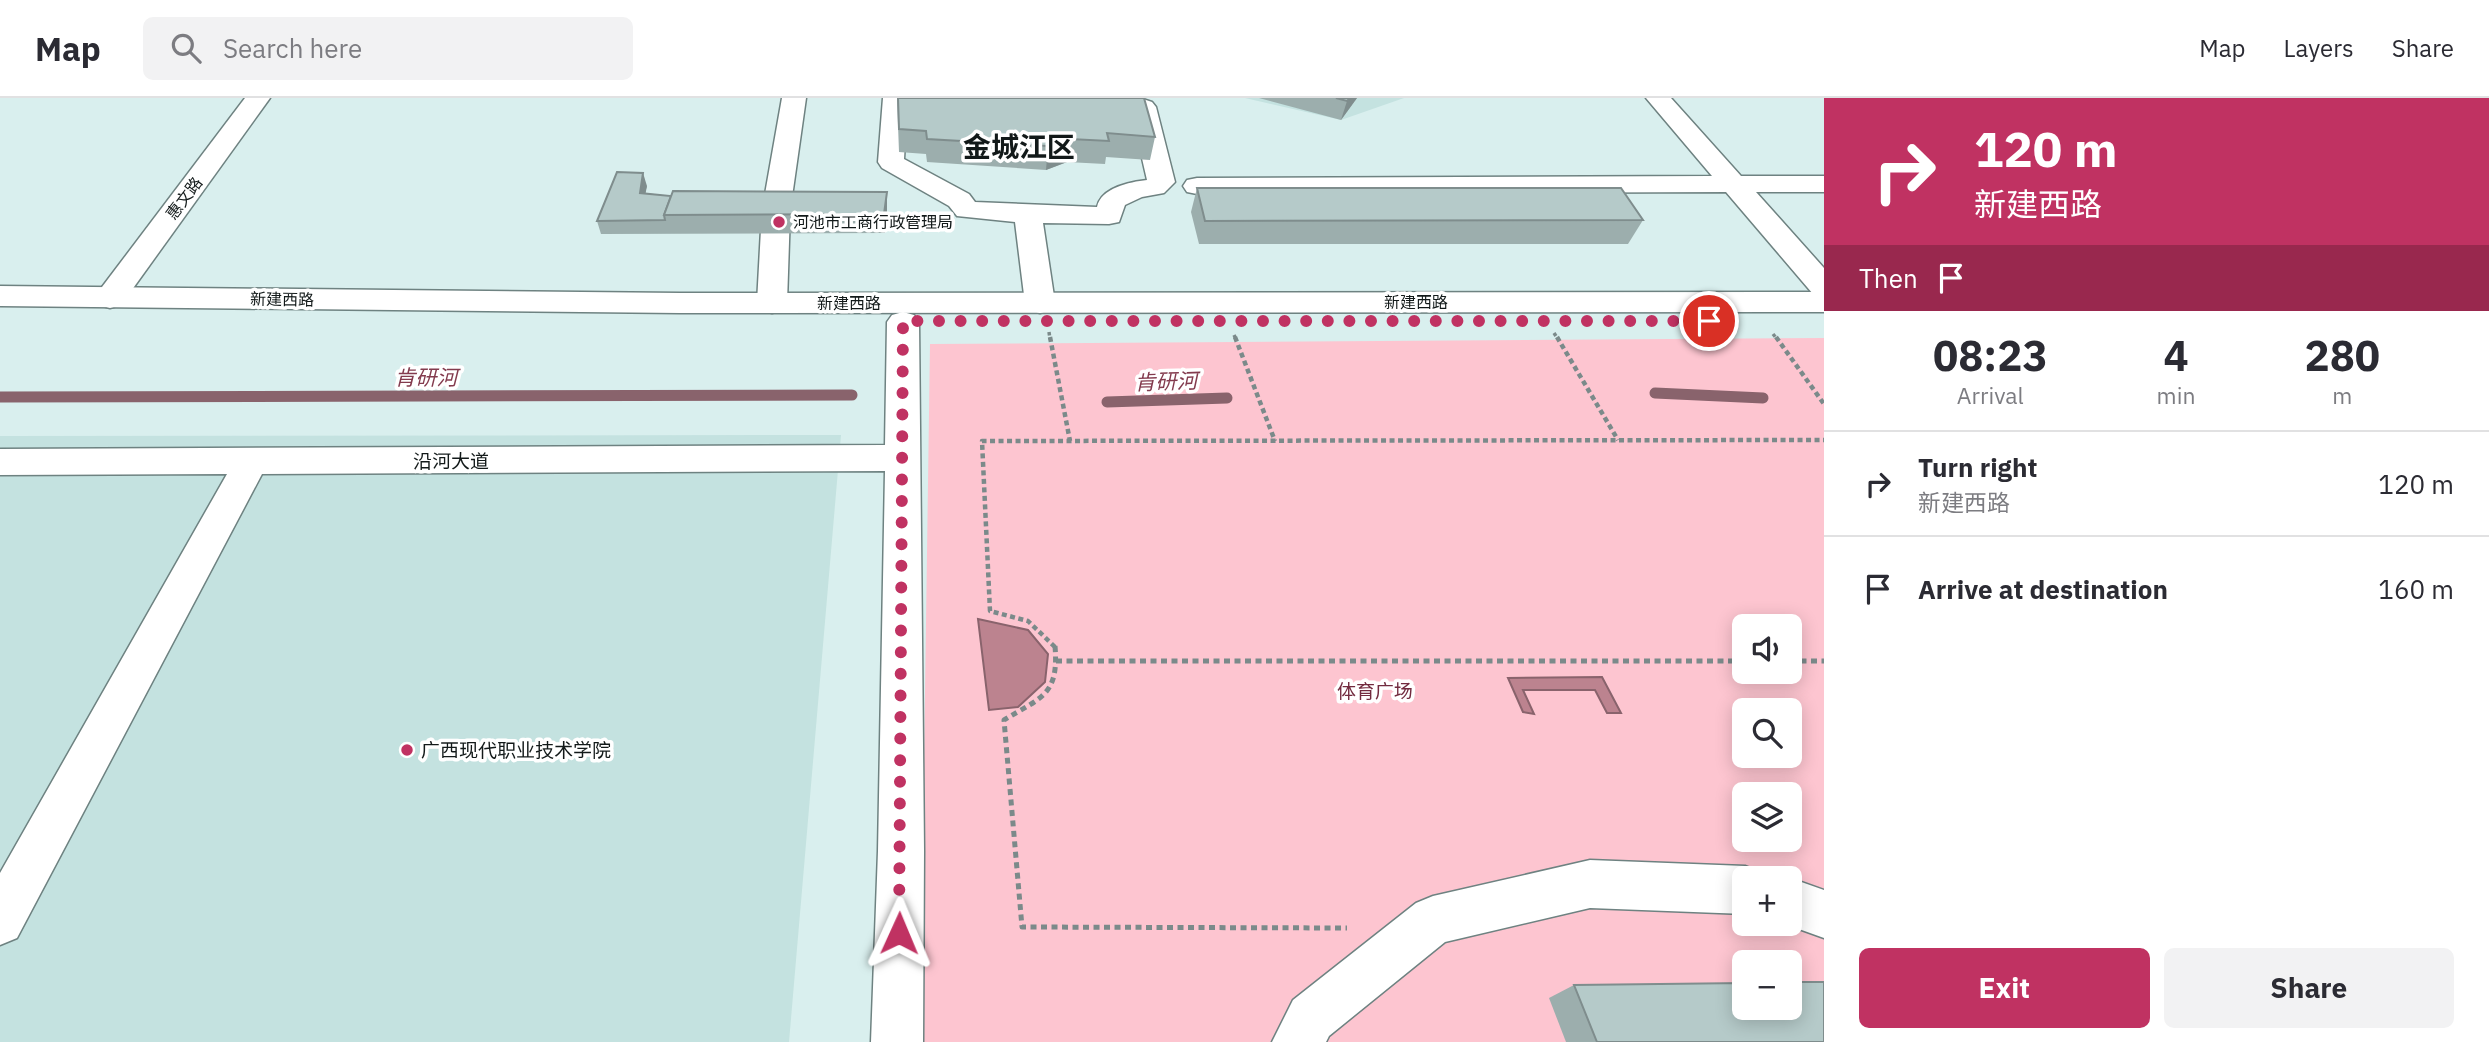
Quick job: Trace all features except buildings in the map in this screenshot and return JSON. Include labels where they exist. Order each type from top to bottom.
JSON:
[{"type":"main road","name":"惠文路","points":[[110,298],[258,98]]},
{"type":"main road","points":[[772,303],[776,211],[794,98]]},
{"type":"main road","points":[[1658,98],[1824,287]]},
{"type":"main road","points":[[978,102],[895,99],[891,162],[959,200],[967,210],[1028,214],[1109,216],[1112,201],[1136,189],[1154,187],[1161,182],[1143,107],[1102,106]]},
{"type":"main road","points":[[1197,186],[1824,184]]},
{"type":"main road","points":[[1028,214],[1044,312]]},
{"type":"main road","name":"新建西路","points":[[0,296],[772,303],[1228,321],[1824,321]]},
{"type":"main road","name":"新建西路","points":[[0,321],[903,321],[1044,312],[1824,302]]},
{"type":"main road","points":[[897,1042],[901,851],[903,321]]},
{"type":"main road","name":"沿河大道","points":[[0,463],[902,458]]},
{"type":"main road","points":[[0,921],[251,462]]},
{"type":"main road","points":[[1298,1042],[1311,1018],[1433,920],[1590,884],[1732,889]]},
{"type":"main road","points":[[1802,906],[1824,914]]},
{"type":"path","points":[[1044,312],[1070,441]]},
{"type":"path","points":[[1228,321],[1275,441]]},
{"type":"path","points":[[1546,321],[1618,440]]},
{"type":"path","points":[[1763,321],[1824,404]]},
{"type":"path","points":[[1352,928],[1023,927],[1004,720],[1044,697],[1057,672],[1055,645],[1028,621],[990,611],[982,441],[1824,440]]},
{"type":"path","points":[[1056,661],[1732,661]]},
{"type":"path","points":[[1802,661],[1824,661]]},
{"type":"shaded area","points":[[1245,98],[1404,98],[1341,120]]},
{"type":"shaded area","name":"广西现代职业技术学院","points":[[841,435],[789,1042],[0,1042],[0,436]]},
{"type":"shaded area","points":[[978,619],[1028,630],[1048,654],[1045,682],[1018,707],[989,710]]},
{"type":"shaded area","points":[[1602,677],[1621,713],[1607,713],[1595,690],[1523,690],[1534,714],[1523,712],[1508,678]]},
{"type":"green space","name":"体育广场","points":[[1824,338],[1824,1042],[920,1042],[930,344]]},
{"type":"waterway","name":"肯研河","points":[[1655,393],[1763,398]]},
{"type":"waterway","name":"肯研河","points":[[0,397],[852,395]]},
{"type":"waterway","name":"肯研河","points":[[1107,402],[1227,398]]},
{"type":"place","name":"河池市工商行政管理局","points":[[779,222]]},
{"type":"place","name":"广西现代职业技术学院","points":[[407,750]]},
{"type":"district","name":"金城江区","points":[[1019,146]]},
{"type":"route","points":[[899,933],[903,321],[1709,321]]}]
